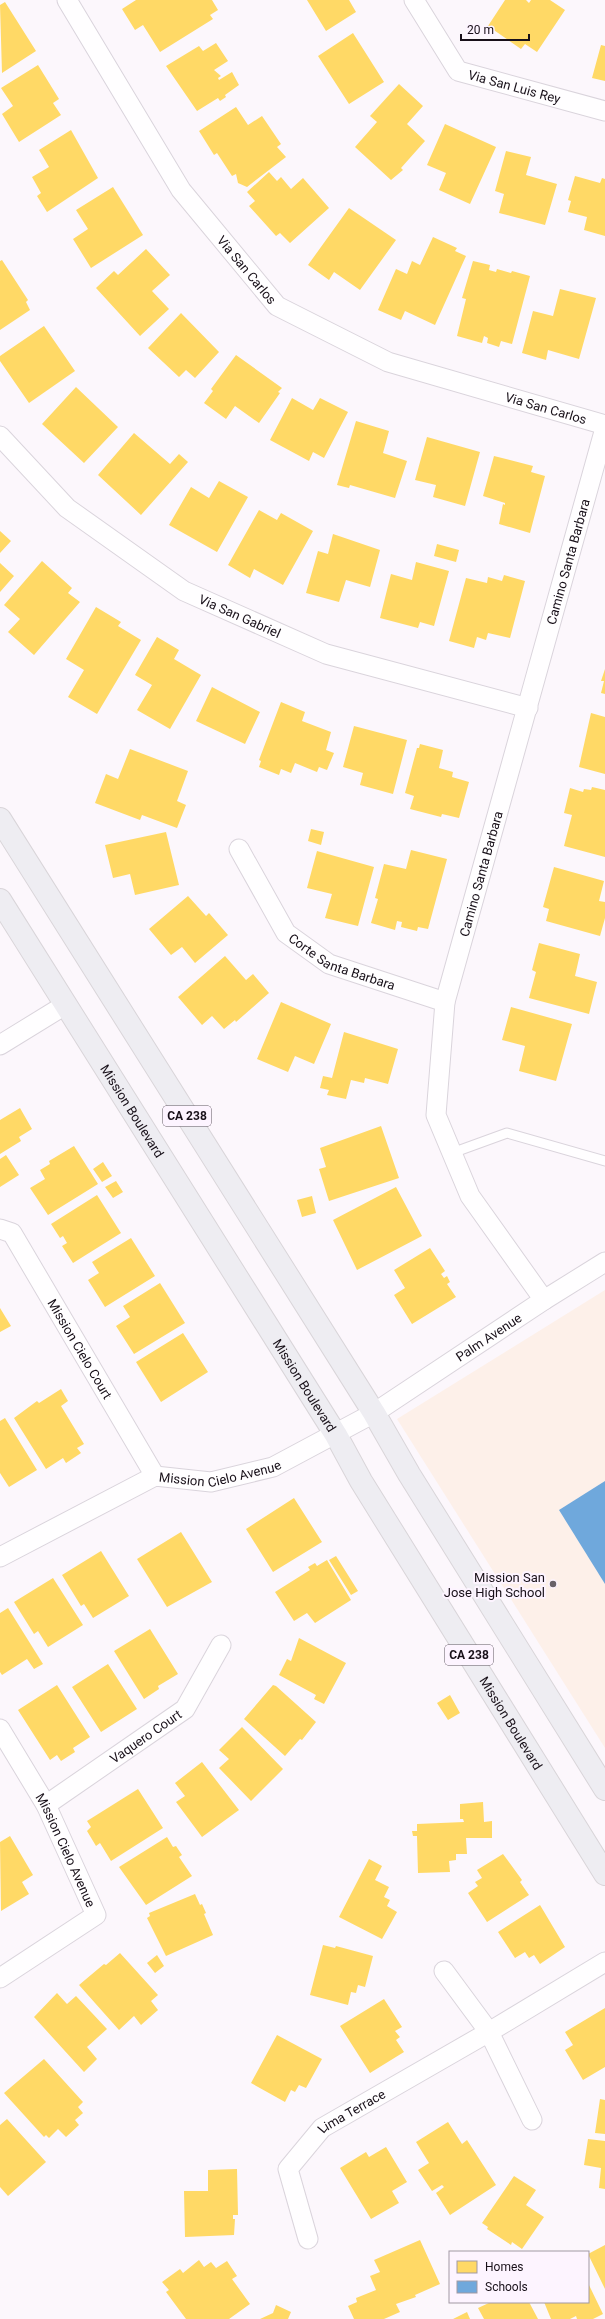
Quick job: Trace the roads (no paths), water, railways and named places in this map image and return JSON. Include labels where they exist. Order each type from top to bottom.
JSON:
[{"type":"main road","name":"CA 238","points":[[0,819],[374,1414],[409,1474],[605,1789]]},
{"type":"main road","name":"Mission Boulevard","points":[[0,900],[336,1435],[361,1481],[605,1874]]},
{"type":"street","name":"Via San Carlos","points":[[67,0],[182,190],[277,306],[388,362],[605,426]]},
{"type":"street","name":"Via San Luis Rey","points":[[414,0],[458,71],[605,111]]},
{"type":"street","name":"Camino Santa Barbara","points":[[544,1300],[470,1196],[436,1115],[445,1002],[528,708],[605,426]]},
{"type":"street","name":"Via San Gabriel","points":[[0,436],[67,508],[184,591],[326,654],[528,708]]},
{"type":"street","name":"Corte Santa Barbara","points":[[239,849],[286,932],[329,964],[445,1002]]},
{"type":"street","points":[[0,1045],[65,1005]]},
{"type":"street","name":"Mission Cielo Court","points":[[0,1229],[12,1233],[156,1476]]},
{"type":"street","name":"Palm Avenue","points":[[374,1414],[544,1300],[605,1262]]},
{"type":"street","name":"Mission Cielo Avenue","points":[[0,1557],[156,1476],[211,1482],[273,1467],[374,1414]]},
{"type":"street","name":"Vaquero Court","points":[[46,1805],[185,1709],[221,1645]]},
{"type":"street","name":"Mission Cielo Avenue","points":[[0,1730],[46,1805],[96,1914],[0,1978]]},
{"type":"street","name":"Lima Terrace","points":[[308,2239],[288,2168],[322,2128],[490,2032],[605,1962]]},
{"type":"street","points":[[444,1971],[490,2032],[532,2120]]},
{"type":"lane","points":[[452,1153],[507,1133],[605,1161]]},
{"type":"place","name":"Mission San Jose High School","points":[[553,1584]]}]
